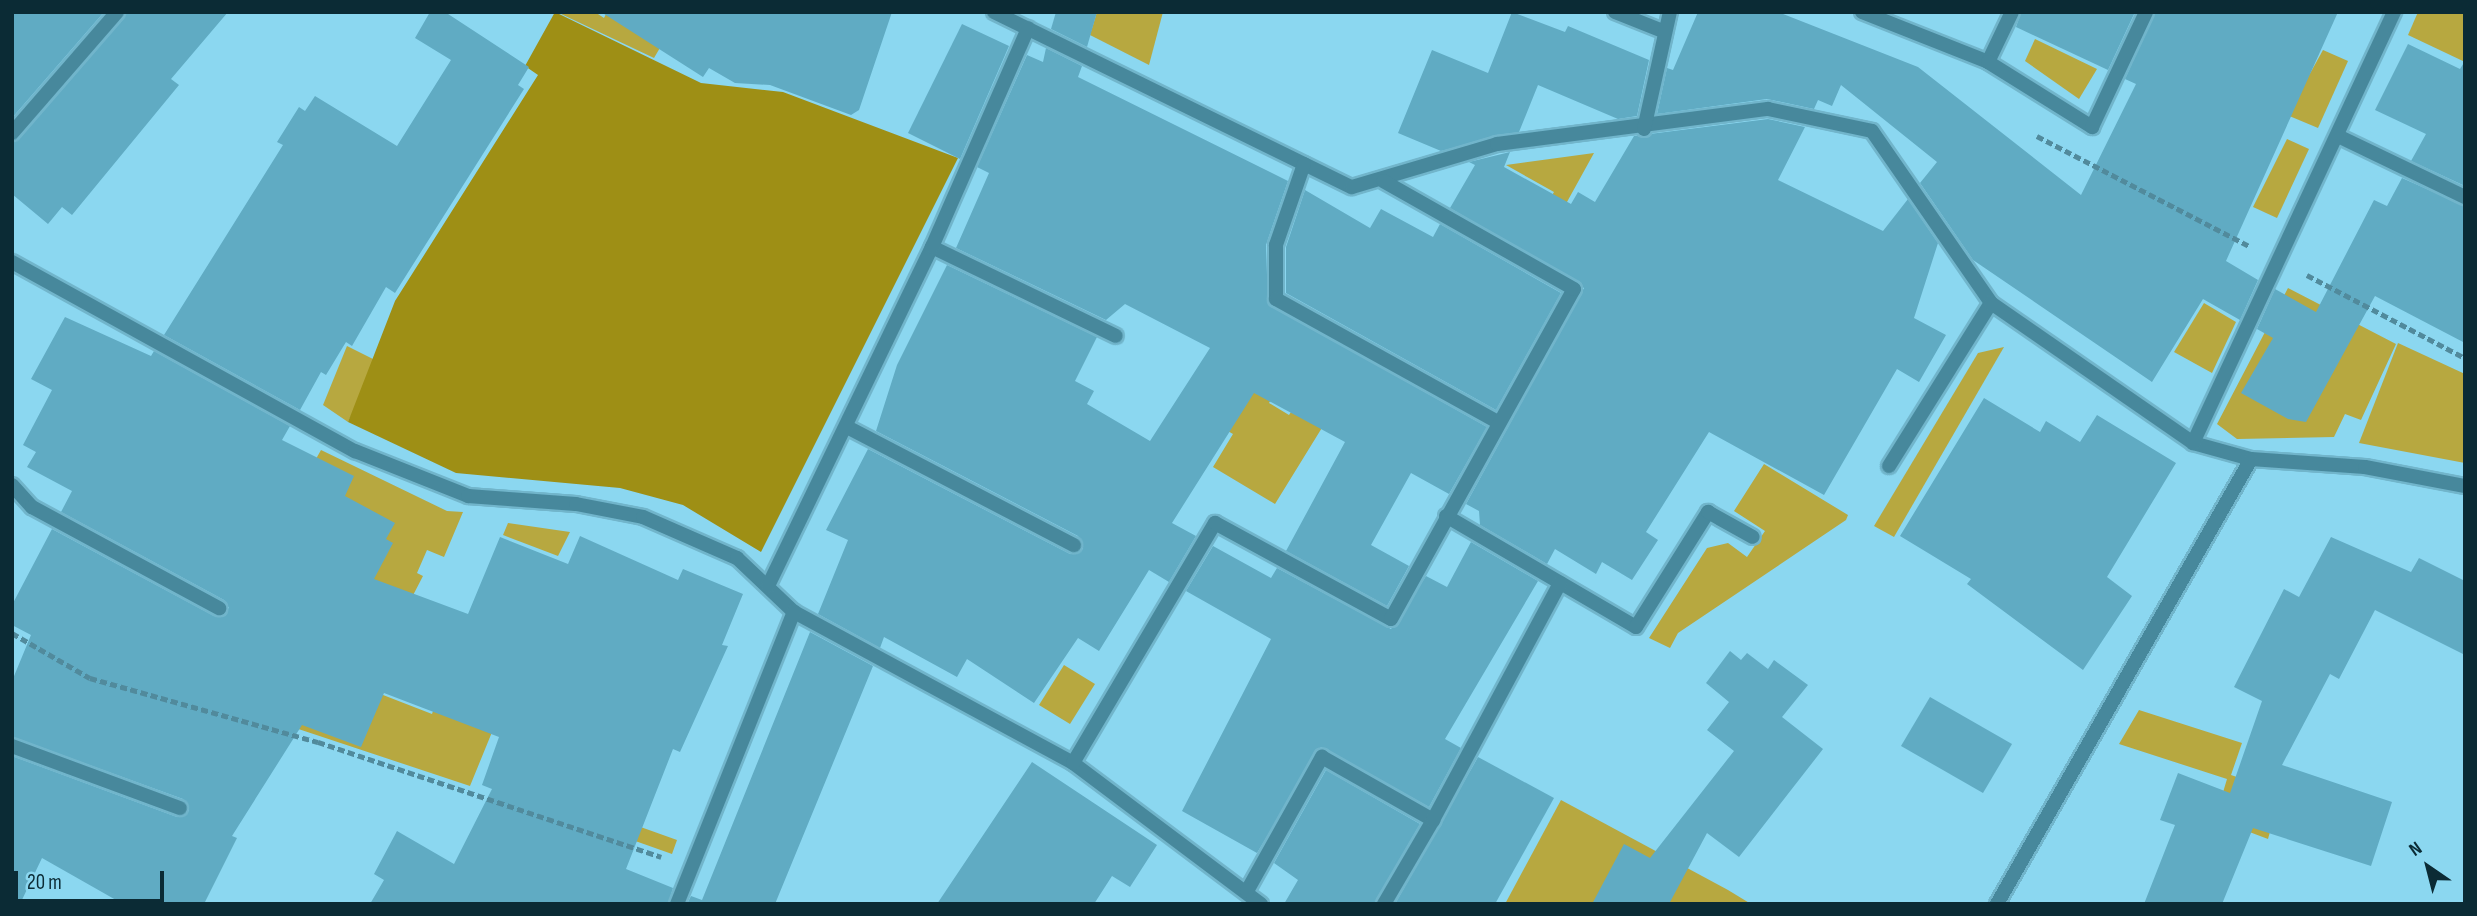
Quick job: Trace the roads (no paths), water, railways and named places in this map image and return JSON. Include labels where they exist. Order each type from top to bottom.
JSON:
[{"type":"street","points":[[12,133],[117,12]]},
{"type":"street","points":[[994,12],[1352,187],[1382,181],[1497,144],[1644,129],[1768,109],[1872,131],[1992,303],[2193,443],[2251,459],[2365,467],[2465,486]]},
{"type":"street","points":[[1615,12],[1663,31]]},
{"type":"street","points":[[1644,129],[1663,31],[1670,12]]},
{"type":"street","points":[[1862,12],[1988,62],[2092,127],[2146,12]]},
{"type":"street","points":[[1988,62],[2012,12]]},
{"type":"street","points":[[2193,443],[2281,261],[2394,12]]},
{"type":"street","points":[[768,586],[932,247],[1027,28]]},
{"type":"street","points":[[2338,136],[2465,197]]},
{"type":"street","points":[[1304,164],[1276,244],[1276,299],[1499,422]]},
{"type":"street","points":[[1073,763],[1215,523],[1391,619],[1574,289],[1382,181]]},
{"type":"street","points":[[932,247],[1116,336]]},
{"type":"street","points":[[12,262],[355,451],[468,496],[576,504],[643,517],[737,558],[794,612],[1073,763],[1261,904]]},
{"type":"street","points":[[1889,466],[1992,303]]},
{"type":"street","points":[[847,427],[1074,545]]},
{"type":"street","points":[[2000,902],[2251,459]]},
{"type":"street","points":[[12,485],[32,507],[219,608]]},
{"type":"street","points":[[1446,516],[1636,627],[1708,512],[1753,537]]},
{"type":"street","points":[[1384,904],[1433,820],[1560,583]]},
{"type":"street","points":[[677,904],[695,869],[794,612]]},
{"type":"street","points":[[12,746],[180,808]]},
{"type":"street","points":[[1247,891],[1322,757],[1433,820]]}]
